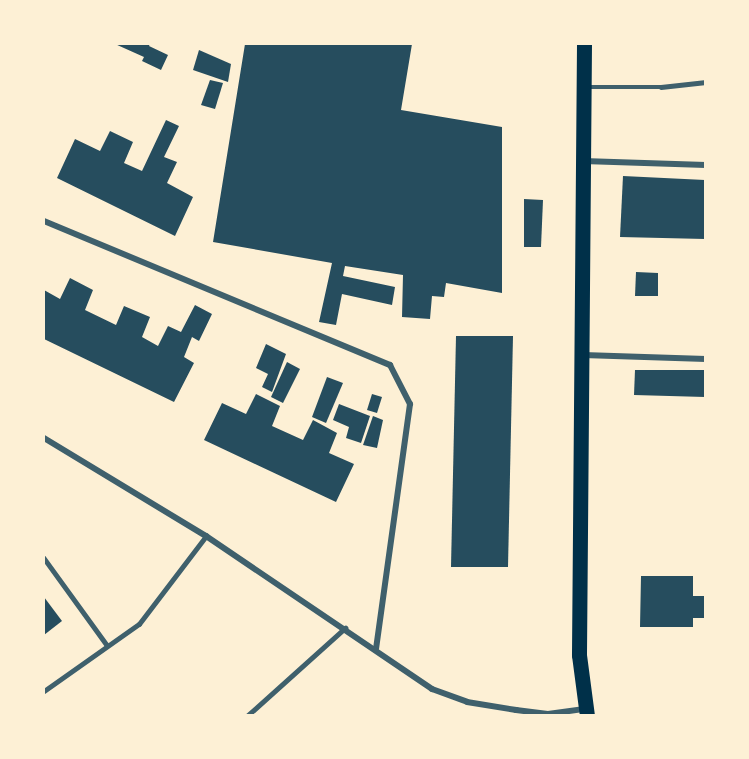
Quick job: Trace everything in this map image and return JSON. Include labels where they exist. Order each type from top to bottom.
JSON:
[{"type":"main road","points":[[584,44],[579,655],[585,713]]},
{"type":"street","points":[[582,161],[705,165]]},
{"type":"street","points":[[44,221],[390,365],[410,404],[376,649]]},
{"type":"street","points":[[580,354],[705,359]]},
{"type":"street","points":[[44,438],[206,536],[432,689],[467,702],[548,714],[585,713]]},
{"type":"lane","points":[[584,87],[661,87],[705,82]]},
{"type":"lane","points":[[44,692],[139,624],[206,536]]},
{"type":"lane","points":[[44,558],[107,645]]},
{"type":"lane","points":[[246,716],[345,628]]},
{"type":"building","points":[[115,44],[150,44],[149,46],[168,55],[161,70],[142,61],[144,57]]},
{"type":"building","points":[[245,44],[412,44],[401,110],[502,127],[502,293],[446,283],[444,297],[432,296],[430,319],[402,317],[403,275],[345,266],[343,276],[395,287],[392,305],[342,294],[336,325],[319,322],[332,263],[213,242]]},
{"type":"building","points":[[199,50],[231,64],[228,82],[193,70]]},
{"type":"building","points":[[210,80],[223,83],[215,109],[201,105]]},
{"type":"building","points":[[166,120],[179,126],[164,157],[177,162],[167,183],[193,197],[175,236],[57,178],[75,139],[100,151],[110,131],[133,142],[124,163],[142,171]]},
{"type":"building","points":[[623,176],[705,180],[705,239],[620,237]]},
{"type":"building","points":[[524,199],[543,200],[541,247],[524,247]]},
{"type":"building","points":[[636,272],[658,273],[658,296],[635,296]]},
{"type":"building","points":[[70,278],[93,290],[85,310],[116,325],[124,306],[150,317],[142,337],[158,346],[168,326],[181,332],[195,305],[212,314],[199,341],[192,337],[184,357],[194,363],[174,402],[44,339],[44,290],[60,299]]},
{"type":"building","points":[[456,336],[513,336],[508,567],[451,567]]},
{"type":"building","points":[[266,344],[286,354],[272,392],[262,387],[268,374],[256,368]]},
{"type":"building","points":[[287,362],[300,369],[283,403],[271,397]]},
{"type":"building","points":[[635,370],[705,370],[705,397],[634,395]]},
{"type":"building","points":[[327,377],[343,383],[326,423],[312,417]]},
{"type":"building","points":[[256,394],[280,406],[272,426],[303,440],[313,420],[337,433],[329,453],[354,464],[336,502],[204,440],[222,403],[246,414]]},
{"type":"building","points":[[372,394],[382,397],[377,413],[367,410]]},
{"type":"building","points":[[339,404],[370,416],[361,443],[346,438],[349,427],[333,420]]},
{"type":"building","points":[[373,416],[383,420],[377,448],[363,445]]},
{"type":"building","points":[[641,576],[693,576],[693,596],[705,596],[705,618],[693,618],[693,627],[640,627]]},
{"type":"building","points":[[44,597],[62,621],[44,635]]}]
